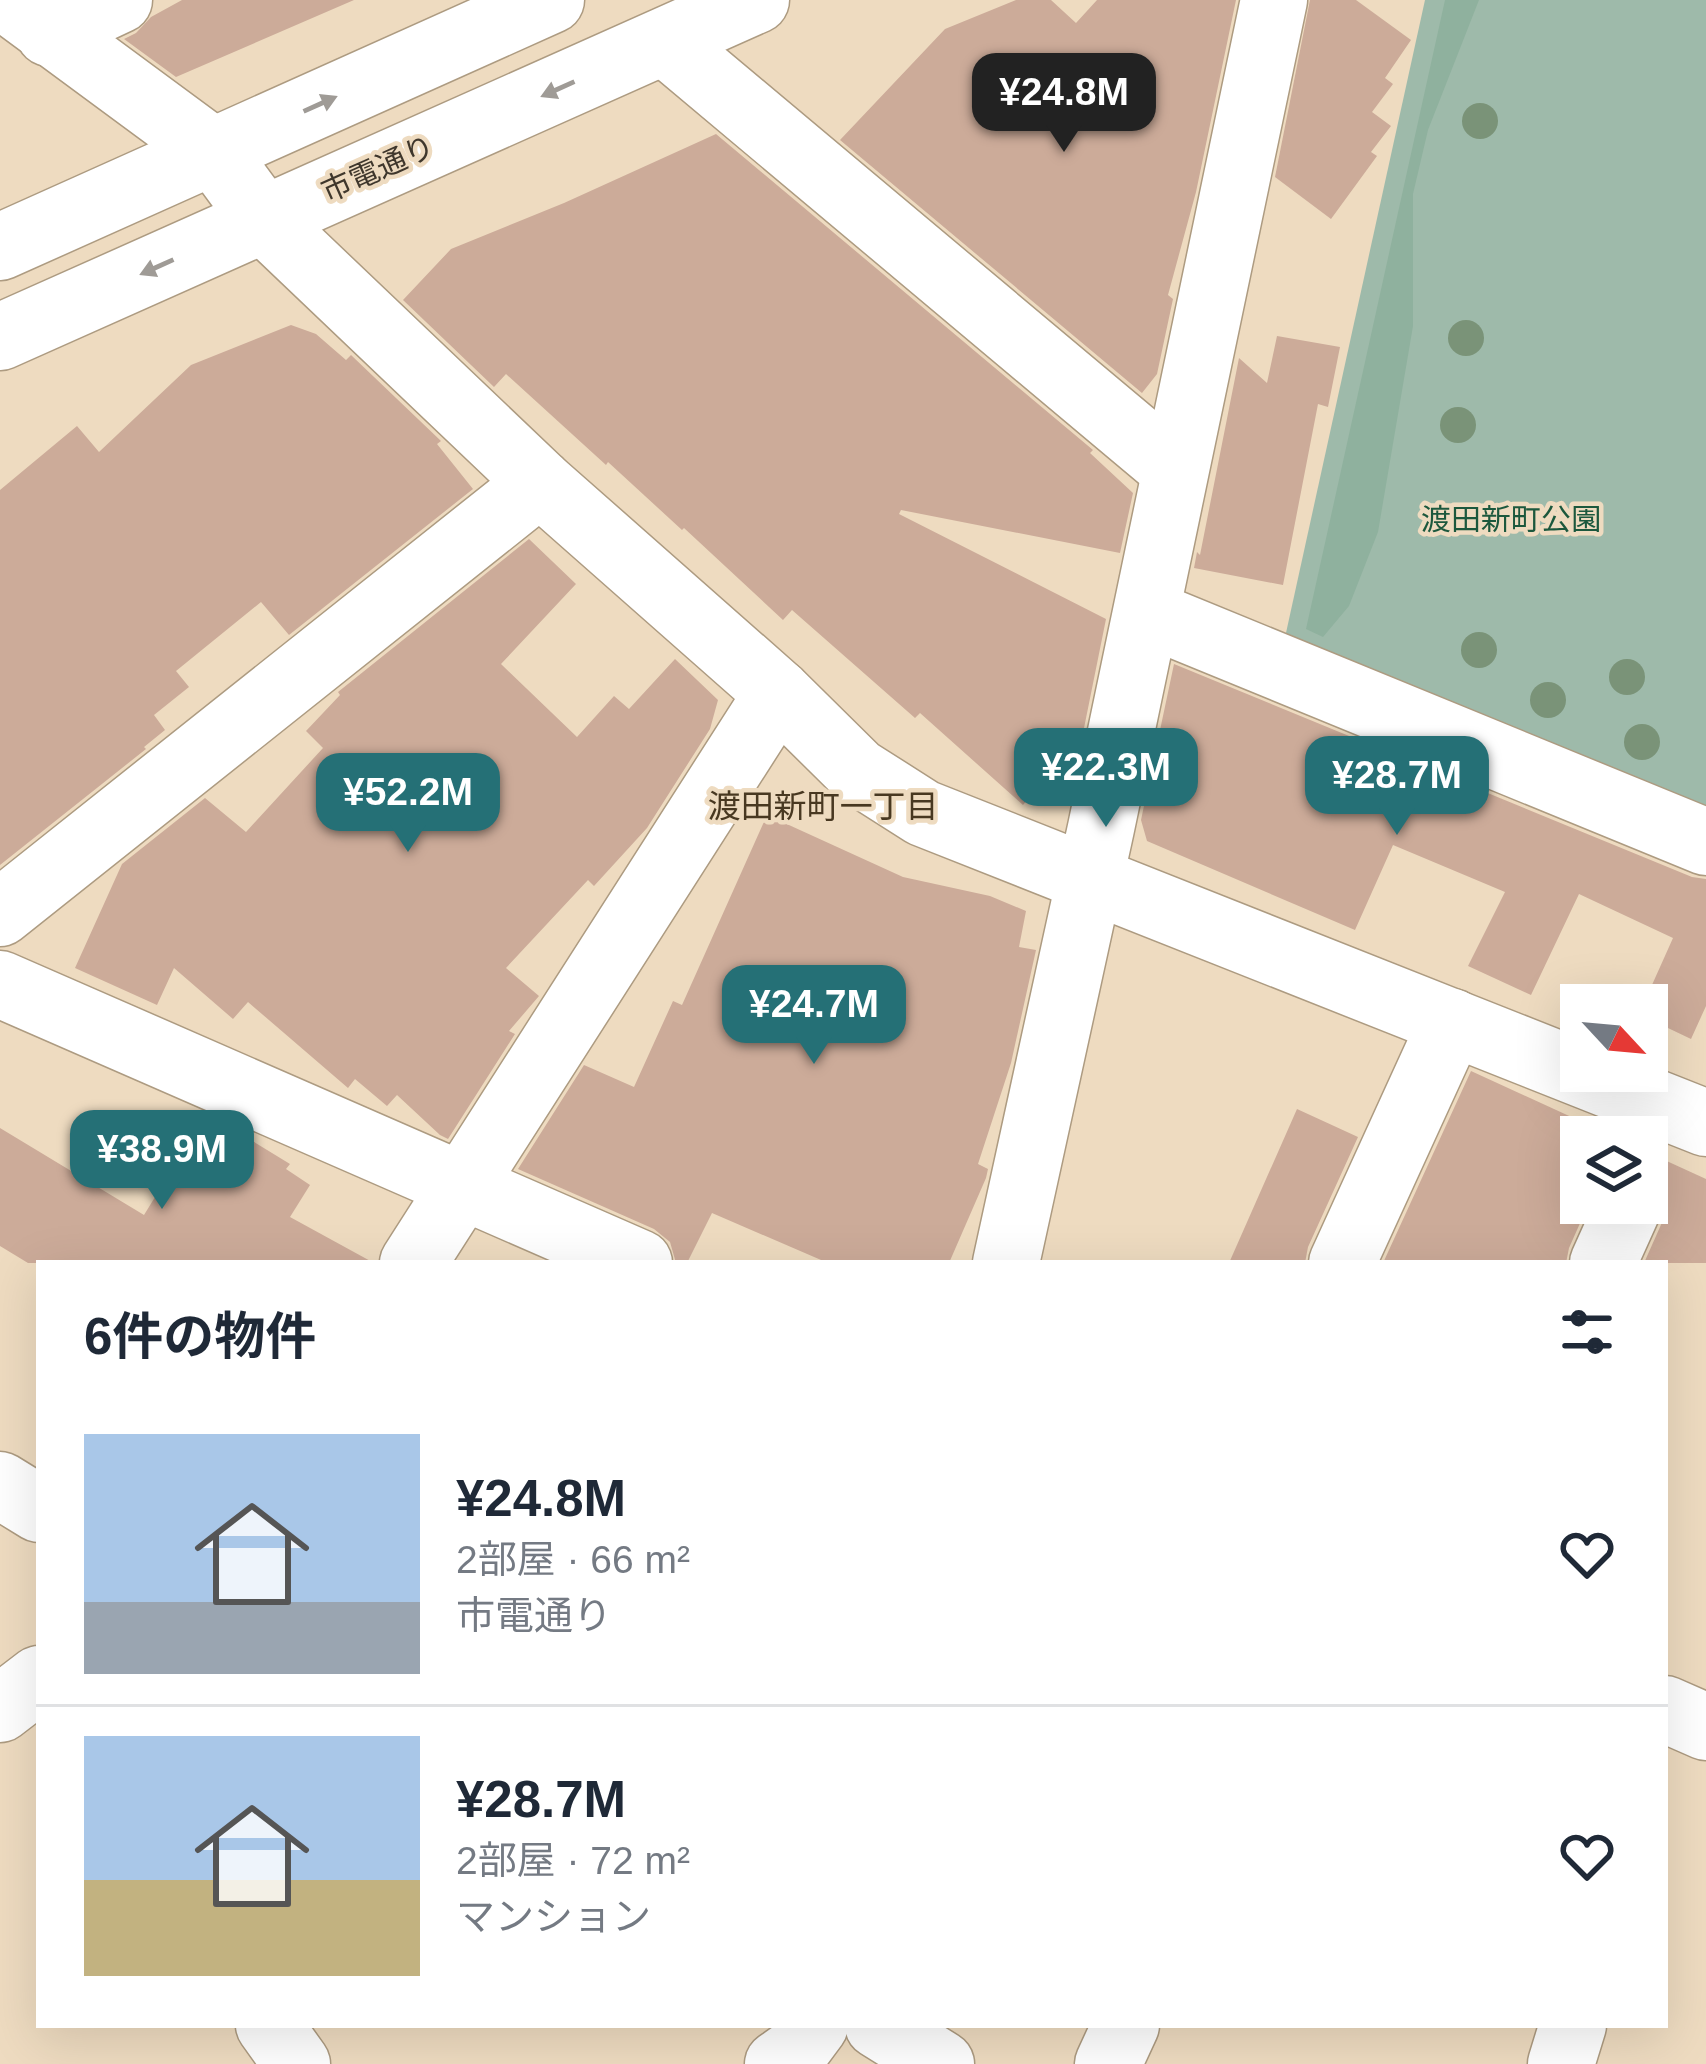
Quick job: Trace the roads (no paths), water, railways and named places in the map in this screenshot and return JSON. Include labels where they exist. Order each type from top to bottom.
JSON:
[{"type":"street","points":[[29,16],[119,0]]},
{"type":"street","points":[[0,247],[550,0]]},
{"type":"street","name":"市電通り","points":[[0,338],[756,0]]},
{"type":"street","points":[[1007,1260],[1274,0]]},
{"type":"street","points":[[29,16],[214,152],[264,220],[540,483],[778,693],[857,771],[923,813],[1452,1022],[1675,1132]]},
{"type":"street","points":[[665,42],[1174,469]]},
{"type":"street","points":[[0,914],[540,483]]},
{"type":"street","points":[[1147,614],[1706,842]]},
{"type":"street","points":[[414,1260],[778,693]]},
{"type":"street","points":[[0,984],[632,1260]]},
{"type":"street","points":[[1343,1260],[1452,1022]]},
{"type":"street","points":[[1604,1260],[1621,1224]]},
{"type":"street","points":[[0,1485],[36,1507]]},
{"type":"street","points":[[270,2028],[297,2064]]},
{"type":"street","points":[[778,2064],[795,2052],[812,2028]]},
{"type":"street","points":[[883,2028],[941,2064]]},
{"type":"street","points":[[1108,2064],[1125,2028]]},
{"type":"street","points":[[1561,2064],[1572,2028]]},
{"type":"district","name":"渡田新町一丁目","points":[[823,806]]},
{"type":"park label","name":"渡田新町公園","points":[[1511,520]]}]
